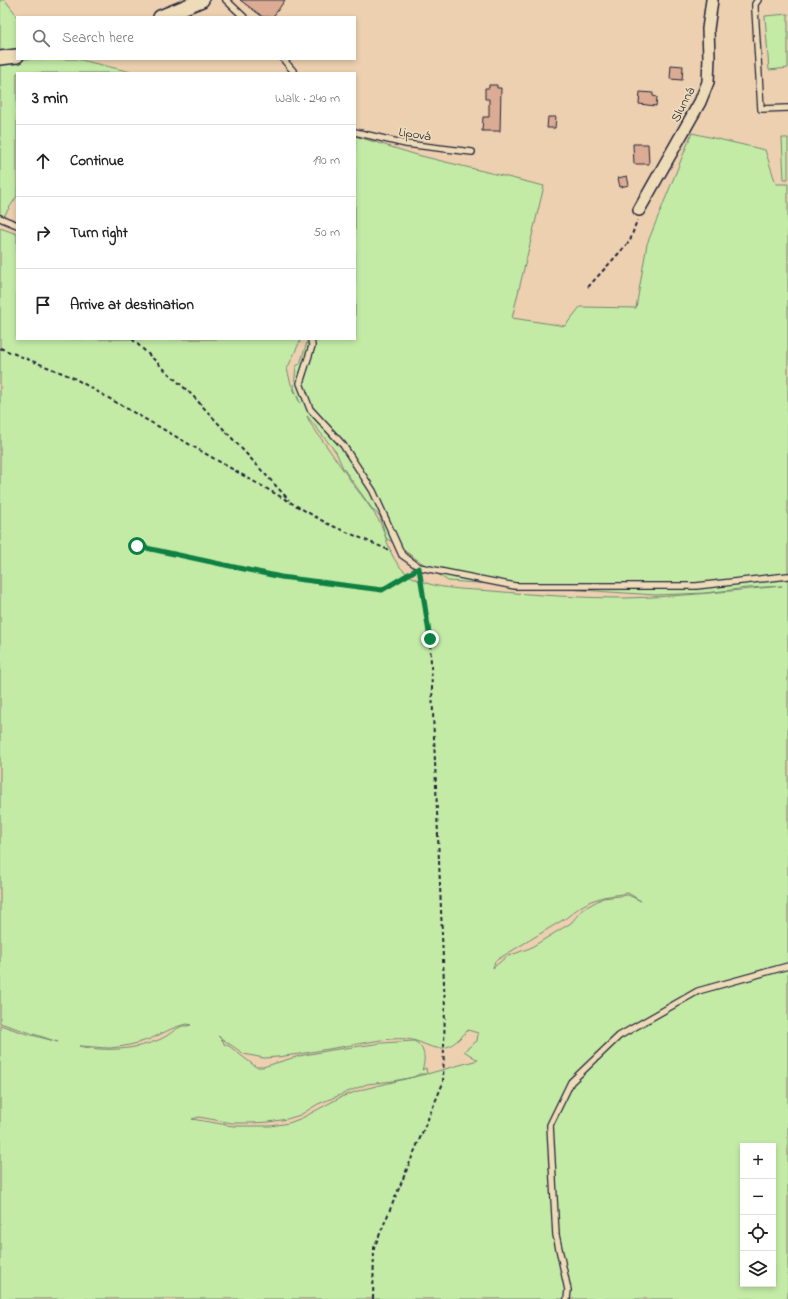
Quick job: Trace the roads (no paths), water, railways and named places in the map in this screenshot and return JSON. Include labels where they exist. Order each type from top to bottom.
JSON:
[{"type":"street","points":[[162,16],[202,0]]},
{"type":"street","name":"Slunná","points":[[640,210],[700,102],[708,82],[708,29],[712,0]]},
{"type":"street","points":[[0,58],[16,56]]},
{"type":"lane","points":[[226,0],[243,16]]},
{"type":"lane","points":[[758,0],[755,4],[755,9],[761,109],[788,108]]},
{"type":"lane","points":[[285,60],[294,72]]},
{"type":"lane","name":"Lipová","points":[[356,132],[406,144],[472,152]]},
{"type":"lane","points":[[0,218],[16,225]]},
{"type":"lane","points":[[310,340],[312,346],[300,383],[310,409],[343,445],[373,491],[402,555],[419,568],[515,586],[696,586],[788,576]]},
{"type":"lane","points":[[567,1299],[568,1290],[556,1235],[550,1125],[571,1082],[619,1036],[698,991],[788,966]]}]
